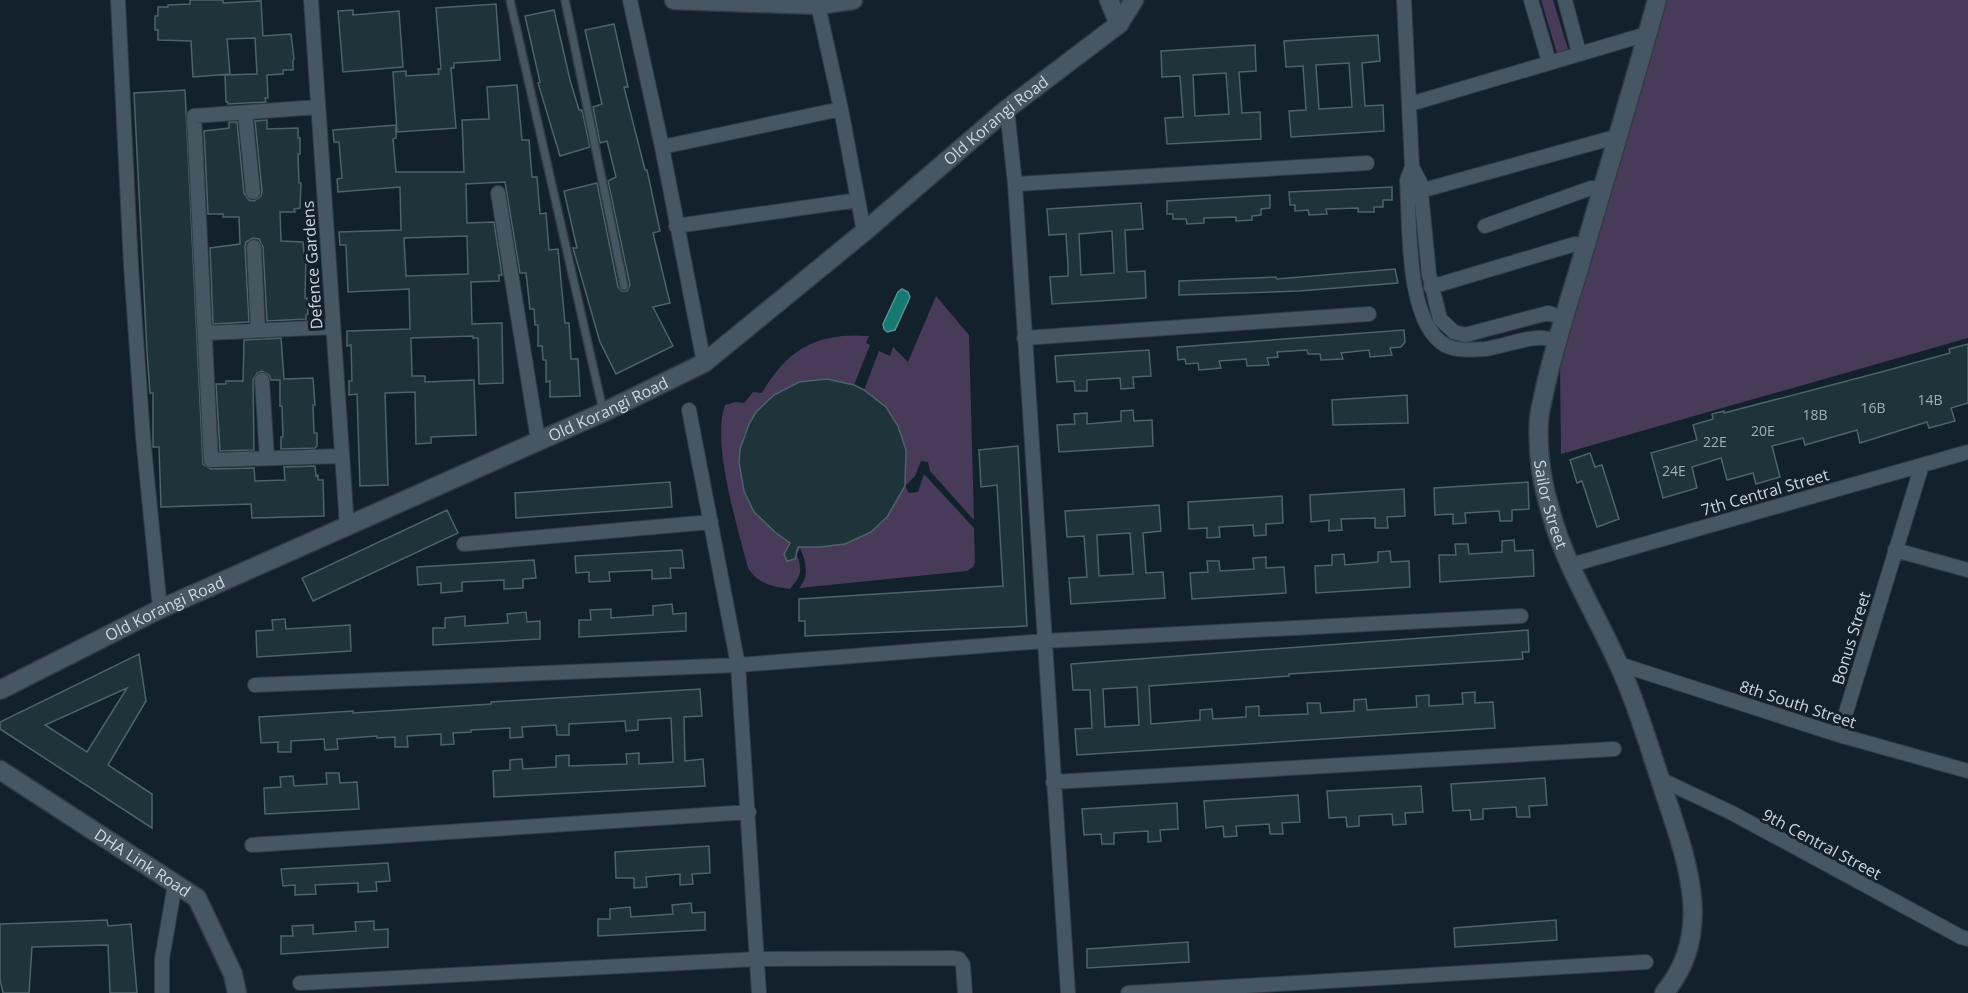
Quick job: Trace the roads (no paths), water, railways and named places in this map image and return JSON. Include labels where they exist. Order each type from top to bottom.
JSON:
[{"type":"street","points":[[118,0],[143,437],[160,609]]},
{"type":"street","name":"Defence Gardens","points":[[310,0],[347,527]]},
{"type":"street","points":[[630,0],[662,147],[704,363]]},
{"type":"street","points":[[674,0],[818,5],[853,0]]},
{"type":"street","points":[[1109,0],[1119,24]]},
{"type":"street","name":"Old Korangi Road","points":[[0,690],[160,609],[604,412],[704,363],[864,232],[1007,109],[1119,24],[1134,0]]},
{"type":"street","points":[[1418,0],[1404,2],[1412,167],[1407,180],[1414,292],[1425,325],[1433,336],[1445,345],[1460,350],[1487,349],[1544,338],[1557,342]]},
{"type":"street","points":[[1531,0],[1549,62]]},
{"type":"street","points":[[1565,0],[1580,54]]},
{"type":"street","name":"Sailor Street","points":[[1657,0],[1557,342],[1539,417],[1538,442],[1549,509],[1557,536],[1619,664],[1660,779],[1690,878],[1693,925],[1685,962],[1666,992]]},
{"type":"street","points":[[818,5],[841,109],[864,232]]},
{"type":"street","points":[[1410,104],[1647,34]]},
{"type":"street","points":[[318,107],[194,116],[211,460],[342,456]]},
{"type":"street","points":[[662,147],[841,109]]},
{"type":"street","points":[[1007,109],[1015,184],[1068,993]]},
{"type":"street","points":[[245,113],[253,192]]},
{"type":"street","points":[[1420,191],[1619,136]]},
{"type":"street","points":[[1015,184],[1367,163]]},
{"type":"street","points":[[1412,167],[1420,182],[1431,287],[1440,319],[1454,332],[1465,335],[1548,313],[1564,318]]},
{"type":"street","points":[[1485,226],[1592,188],[1602,190]]},
{"type":"street","points":[[498,193],[538,440]]},
{"type":"street","points":[[676,226],[858,200]]},
{"type":"street","points":[[1431,287],[1575,243],[1585,246]]},
{"type":"street","points":[[254,247],[258,330]]},
{"type":"street","points":[[1024,338],[1369,314]]},
{"type":"street","points":[[206,333],[333,327]]},
{"type":"street","points":[[262,380],[267,458]]},
{"type":"street","points":[[689,410],[738,665],[759,993]]},
{"type":"street","name":"7th Central Street","points":[[1571,565],[1968,452]]},
{"type":"street","name":"Bonus Street","points":[[1839,735],[1922,465]]},
{"type":"street","points":[[464,544],[711,522]]},
{"type":"street","points":[[1895,550],[1968,570]]},
{"type":"street","points":[[255,685],[738,665],[1044,641],[1521,616]]},
{"type":"street","name":"8th South Street","points":[[1619,664],[1839,735],[1968,771]]},
{"type":"street","points":[[1053,782],[1614,749]]},
{"type":"street","name":"DHA Link Road","points":[[0,770],[197,898],[232,974],[237,993]]},
{"type":"street","name":"9th Central Street","points":[[1660,779],[1732,813],[1968,939]]},
{"type":"street","points":[[252,845],[749,812]]},
{"type":"street","points":[[162,993],[162,959],[175,884]]},
{"type":"street","points":[[300,983],[758,959],[952,958],[959,959],[963,965],[965,993]]},
{"type":"street","points":[[1128,993],[1646,962]]},
{"type":"lane","points":[[510,0],[604,412]]},
{"type":"lane","points":[[565,0],[624,286]]}]
